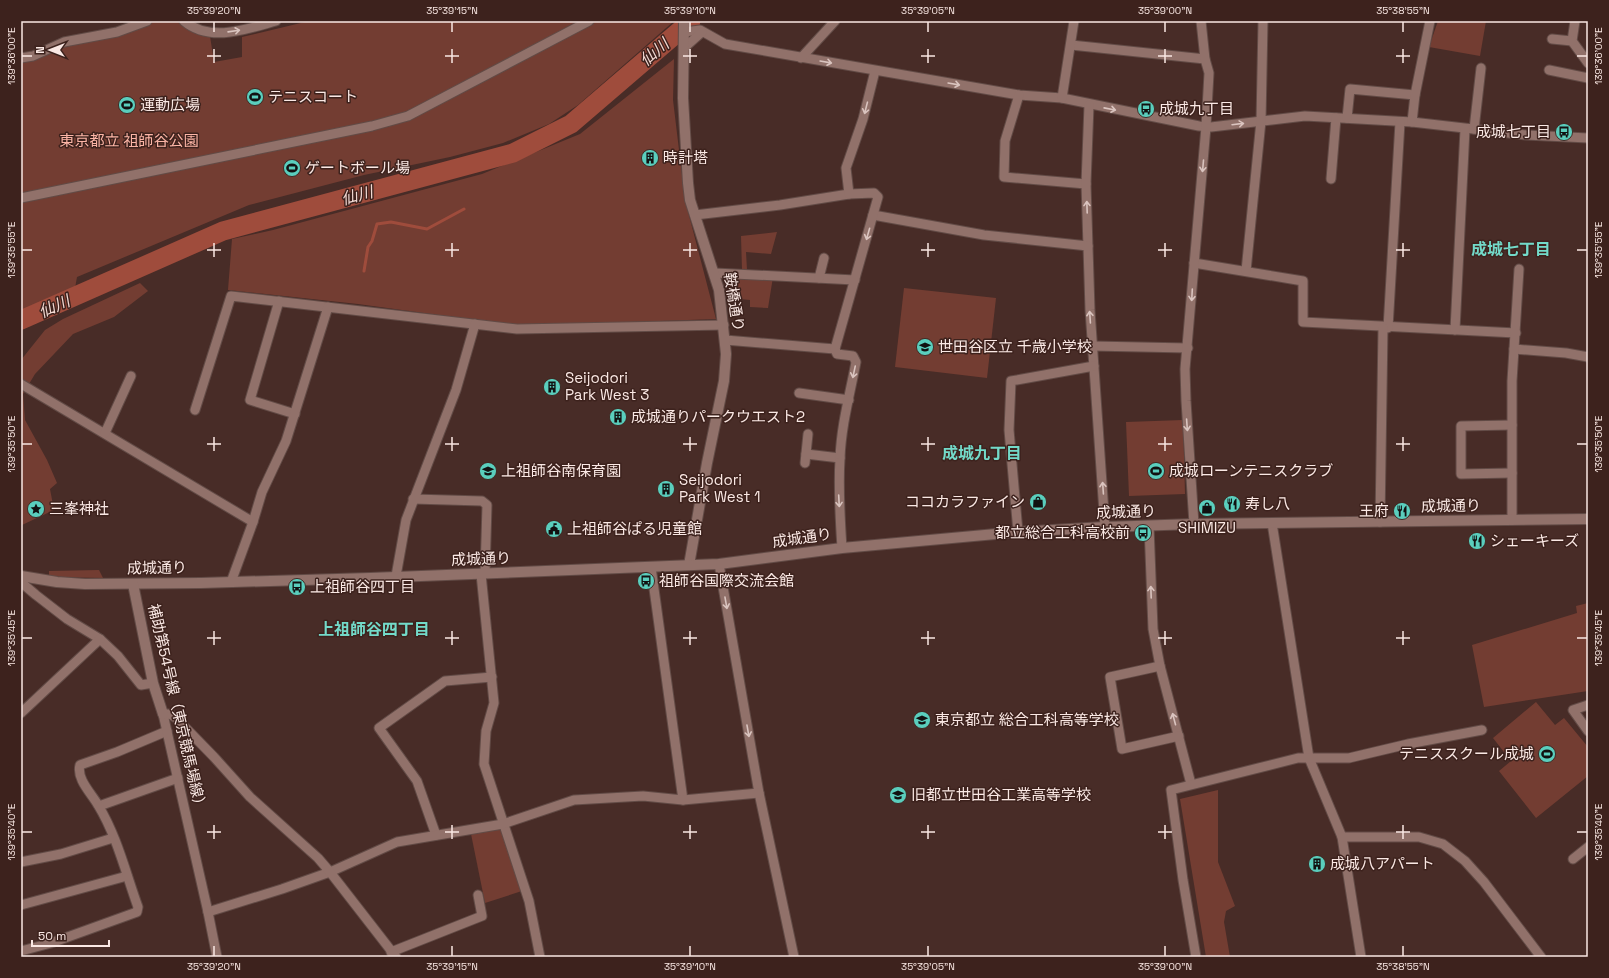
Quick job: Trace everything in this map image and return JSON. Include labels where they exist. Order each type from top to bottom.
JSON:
[{"type":"street","points":[[21,58],[33,56],[64,42],[117,32],[148,21]]},
{"type":"street","points":[[184,21],[211,33],[243,30],[276,21]]},
{"type":"street","points":[[21,198],[372,126],[408,116],[590,21]]},
{"type":"street","name":"鞍橋通り","points":[[684,21],[684,122],[688,183],[695,215],[715,273],[722,306],[725,340],[724,381],[703,484],[689,565]]},
{"type":"street","points":[[800,58],[835,21]]},
{"type":"street","points":[[1062,98],[1074,21]]},
{"type":"street","points":[[1194,524],[1185,369],[1206,127],[1209,73],[1205,59],[1201,21]]},
{"type":"street","points":[[1246,271],[1261,121],[1263,21]]},
{"type":"street","points":[[1412,122],[1415,95],[1430,21]]},
{"type":"street","points":[[1575,21],[1572,41],[1588,63]]},
{"type":"street","points":[[684,32],[701,31],[725,44],[800,58],[1019,95],[1062,98],[1089,105],[1206,127],[1305,116],[1412,122],[1526,135],[1588,138]]},
{"type":"street","points":[[684,46],[701,31]]},
{"type":"street","points":[[1552,39],[1572,41]]},
{"type":"street","points":[[1071,45],[1205,59]]},
{"type":"street","points":[[1455,330],[1469,129],[1481,68]]},
{"type":"street","points":[[1549,70],[1588,78]]},
{"type":"street","points":[[849,194],[846,168],[863,119],[875,71]]},
{"type":"street","points":[[1347,118],[1350,89],[1415,95]]},
{"type":"street","points":[[1019,95],[1006,141],[1004,177],[1086,184]]},
{"type":"street","points":[[1089,105],[1086,184],[1088,246],[1092,346],[1105,527]]},
{"type":"street","points":[[1331,179],[1336,118]]},
{"type":"street","points":[[1380,522],[1386,328],[1400,122]]},
{"type":"street","points":[[695,215],[780,205],[849,194],[874,193],[878,197],[835,349],[837,354],[853,356],[856,362],[840,458],[839,490],[842,548]]},
{"type":"street","points":[[873,215],[984,235],[1088,246]]},
{"type":"street","points":[[819,278],[824,258]]},
{"type":"street","points":[[1194,262],[1303,281],[1303,322],[1386,328],[1516,333]]},
{"type":"street","points":[[1512,520],[1512,381],[1519,269]]},
{"type":"street","points":[[715,273],[855,280]]},
{"type":"street","points":[[195,410],[231,296],[517,329],[724,325]]},
{"type":"street","points":[[279,301],[250,400],[295,414]]},
{"type":"street","points":[[230,582],[253,522],[262,492],[286,441],[328,307]]},
{"type":"street","points":[[396,576],[406,520],[456,390],[475,324]]},
{"type":"street","points":[[725,340],[835,349]]},
{"type":"street","points":[[1092,346],[1188,348]]},
{"type":"street","points":[[1514,350],[1566,353],[1588,358]]},
{"type":"street","points":[[1018,532],[1009,430],[1011,381],[1094,366]]},
{"type":"street","points":[[105,433],[131,376]]},
{"type":"street","points":[[21,384],[253,522]]},
{"type":"street","points":[[799,393],[849,400]]},
{"type":"street","points":[[1512,426],[1461,426],[1461,474],[1512,473]]},
{"type":"street","points":[[808,434],[805,458],[840,458]]},
{"type":"street","points":[[413,499],[482,501],[487,505],[483,574],[494,703],[486,731],[484,764],[529,901],[540,957]]},
{"type":"street","name":"成城通り","points":[[21,576],[57,582],[133,584],[483,574],[719,564],[842,548],[1018,532],[1105,527],[1194,524],[1588,519]]},
{"type":"street","points":[[1272,523],[1309,758],[1342,837],[1361,957]]},
{"type":"street","points":[[1149,526],[1152,628],[1160,666],[1190,784]]},
{"type":"street","points":[[719,564],[759,793],[794,957]]},
{"type":"street","points":[[651,567],[683,800]]},
{"type":"street","points":[[21,576],[23,584],[36,595],[67,619],[100,639],[118,656],[142,685],[153,684]]},
{"type":"street","name":"補助第54号線（東京競馬場線）","points":[[133,584],[153,684],[163,714],[178,778],[208,912],[216,957]]},
{"type":"street","points":[[21,713],[100,639]]},
{"type":"street","points":[[1160,666],[1110,677],[1122,749],[1179,736]]},
{"type":"street","points":[[436,836],[417,781],[379,728],[445,682],[492,677]]},
{"type":"street","points":[[1588,705],[1572,710],[1588,731]]},
{"type":"street","points":[[163,714],[170,714],[176,718],[214,756],[250,797],[318,858],[355,901],[394,954],[482,916],[478,895]]},
{"type":"street","points":[[1196,957],[1183,880],[1171,790],[1298,758],[1349,758],[1408,744],[1482,730]]},
{"type":"street","points":[[21,951],[51,943],[136,912],[138,907],[113,838],[99,806],[85,786],[78,769],[80,764],[117,752],[167,731]]},
{"type":"street","points":[[99,806],[178,778]]},
{"type":"street","points":[[208,912],[330,872],[397,842],[503,824],[574,800],[643,796],[683,800],[759,793]]},
{"type":"street","points":[[1342,837],[1419,838],[1443,844],[1465,861],[1484,882],[1541,957]]},
{"type":"street","points":[[21,862],[61,854],[113,838]]},
{"type":"street","points":[[1572,859],[1588,847]]},
{"type":"street","points":[[21,905],[127,876]]},
{"type":"green space","name":"東京都立 祖師谷公園","points":[[154,21],[179,21],[210,36],[214,62],[242,57],[242,37],[309,21],[674,21],[578,105],[549,124],[503,143],[450,157],[364,175],[249,205],[77,277],[75,288],[21,317],[21,61],[60,46],[126,32]]},
{"type":"green space","points":[[1438,21],[1486,21],[1480,56],[1429,47]]},
{"type":"green space","points":[[674,59],[673,100],[685,200],[716,319],[519,326],[358,304],[228,290],[232,239],[273,230],[482,174],[580,134]]},
{"type":"green space","points":[[777,232],[771,254],[746,252],[747,270],[742,270],[741,236]]},
{"type":"green space","points":[[726,275],[773,277],[768,308],[750,307],[750,300],[730,298]]},
{"type":"green space","points":[[140,283],[148,291],[114,317],[73,334],[35,374],[23,394],[25,420],[47,460],[57,483],[50,489],[54,510],[22,525],[21,360],[45,330],[63,319]]},
{"type":"green space","points":[[904,288],[996,298],[987,378],[895,367]]},
{"type":"green space","name":"成城ローンテニスクラブ","points":[[1183,420],[1185,494],[1129,496],[1126,422]]},
{"type":"green space","points":[[99,570],[103,578],[49,577],[49,571]]},
{"type":"green space","points":[[1588,603],[1588,691],[1484,707],[1472,645],[1577,613],[1576,606]]},
{"type":"green space","name":"テニススクール成城","points":[[1536,702],[1555,725],[1564,718],[1588,747],[1588,776],[1536,818],[1499,771],[1511,761],[1493,738]]},
{"type":"green space","points":[[1218,790],[1218,862],[1235,906],[1226,911],[1224,922],[1230,957],[1206,957],[1180,799]]},
{"type":"green space","points":[[501,823],[525,890],[485,903],[470,829]]},
{"type":"waterway","name":"仙川","points":[[21,320],[223,231],[513,153],[571,124],[691,21]]},
{"type":"waterway","points":[[364,271],[368,247],[372,241],[377,224],[391,222],[427,229],[464,209]]},
{"type":"place","name":"テニスコート","points":[[255,97]]},
{"type":"place","name":"運動広場","points":[[127,105]]},
{"type":"place","name":"成城九丁目","points":[[1146,109]]},
{"type":"place","name":"成城七丁目","points":[[1564,132]]},
{"type":"place","name":"時計塔","points":[[650,158]]},
{"type":"place","name":"ゲートボール場","points":[[292,168]]},
{"type":"place","name":"世田谷区立 千歳小学校","points":[[925,347]]},
{"type":"place","name":"Seijodori Park West 3","points":[[552,387]]},
{"type":"place","name":"成城通りパークウエスト2","points":[[618,417]]},
{"type":"place","name":"上祖師谷南保育園","points":[[488,471]]},
{"type":"place","name":"成城ローンテニスクラブ","points":[[1156,471]]},
{"type":"place","name":"Seijodori Park West 1","points":[[666,489]]},
{"type":"place","name":"ココカラファイン","points":[[1038,502]]},
{"type":"place","name":"寿し八","points":[[1232,504]]},
{"type":"place","name":"SHIMIZU","points":[[1207,508]]},
{"type":"place","name":"三峯神社","points":[[36,509]]},
{"type":"place","name":"王府","points":[[1402,511]]},
{"type":"place","name":"上祖師谷ぱる児童館","points":[[554,529]]},
{"type":"place","name":"都立総合工科高校前","points":[[1143,533]]},
{"type":"place","name":"シェーキーズ","points":[[1477,541]]},
{"type":"place","name":"祖師谷国際交流会館","points":[[646,581]]},
{"type":"place","name":"上祖師谷四丁目","points":[[297,587]]},
{"type":"place","name":"東京都立 総合工科高等学校","points":[[922,720]]},
{"type":"place","name":"テニススクール成城","points":[[1547,754]]},
{"type":"place","name":"旧都立世田谷工業高等学校","points":[[898,795]]},
{"type":"place","name":"成城八アパート","points":[[1317,864]]},
{"type":"district","name":"成城七丁目","points":[[1511,249]]},
{"type":"district","name":"成城九丁目","points":[[982,453]]},
{"type":"district","name":"上祖師谷四丁目","points":[[374,629]]}]
